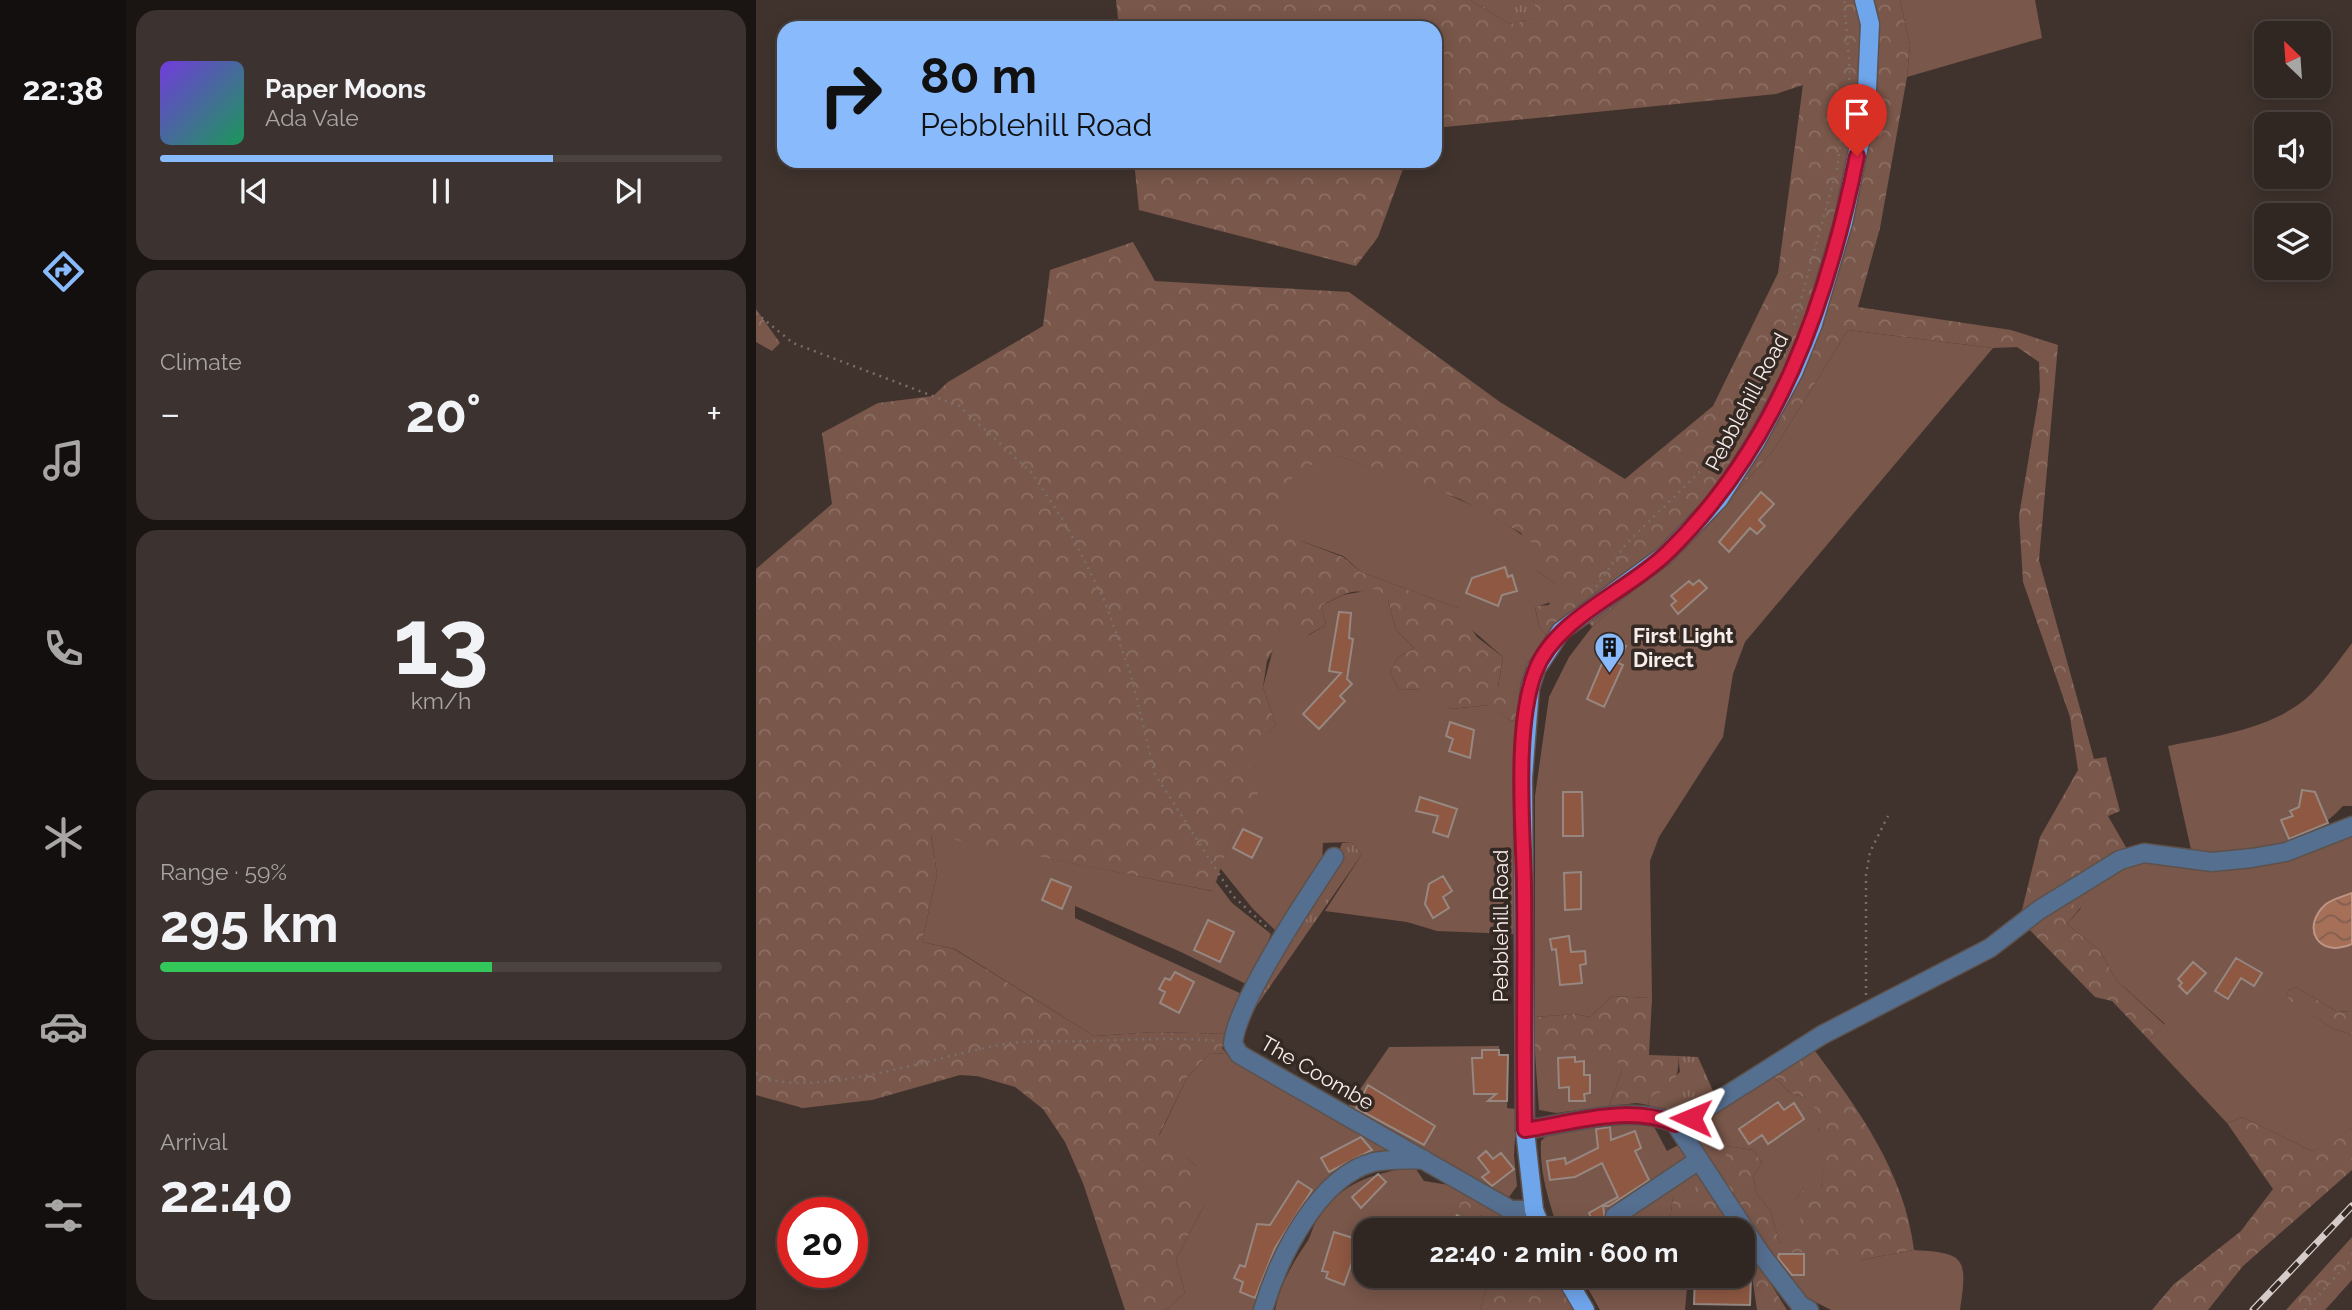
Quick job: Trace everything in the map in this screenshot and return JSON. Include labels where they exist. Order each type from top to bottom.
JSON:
[{"type":"main road","name":"Pebblehill Road","points":[[1537,1218],[1525,1130],[1523,778],[1530,688],[1536,670],[1561,631],[1597,608],[1665,555],[1719,499],[1755,443],[1793,373],[1813,324],[1843,223],[1866,112],[1870,24],[1864,0]]},
{"type":"main road","points":[[1572,1288],[1585,1310]]},
{"type":"street","points":[[1675,1124],[1691,1118],[1791,1054],[1990,948],[2039,910],[2120,860],[2144,853],[2212,862],[2252,858],[2286,852],[2352,826]]},
{"type":"street","name":"The Coombe","points":[[1334,857],[1281,940],[1252,994],[1233,1044],[1240,1054],[1249,1060],[1511,1210],[1534,1210]]},
{"type":"street","points":[[1525,1130],[1572,1121],[1636,1115],[1662,1118],[1675,1124],[1759,1253],[1801,1307]]},
{"type":"street","points":[[1263,1310],[1299,1225],[1331,1186],[1372,1162],[1423,1159]]},
{"type":"street","points":[[1615,1216],[1699,1160]]},
{"type":"path","points":[[1793,331],[1836,173],[1850,72],[1844,0]]},
{"type":"path","points":[[756,313],[793,343],[959,406],[1031,472],[1067,526],[1105,602],[1131,675],[1155,774],[1233,895],[1281,940]]},
{"type":"path","points":[[1597,608],[1596,583],[1626,544],[1719,453],[1789,344]]},
{"type":"path","points":[[1866,1013],[1866,875],[1870,852],[1888,816]]},
{"type":"path","points":[[756,1073],[763,1077],[808,1082],[866,1076],[1012,1043],[1173,1039],[1233,1044]]},
{"type":"path","points":[[2305,1310],[2352,1259]]},
{"type":"green space","points":[[1116,0],[1470,0],[1510,24],[1539,17],[1533,0],[1900,0],[1910,45],[1907,77],[1880,228],[1858,307],[2011,330],[2058,345],[2039,560],[2094,759],[2106,757],[2120,811],[2108,816],[2127,849],[2020,918],[2040,837],[2078,770],[2070,717],[2023,582],[2019,516],[2040,390],[2039,362],[2017,347],[1993,348],[1848,330],[1773,451],[1712,519],[1592,627],[1579,611],[1548,637],[1539,627],[1535,606],[1549,605],[1557,585],[1536,570],[1521,533],[1460,499],[1338,456],[1301,541],[1343,557],[1361,572],[1458,608],[1477,637],[1503,657],[1498,686],[1522,696],[1518,720],[1511,721],[1489,705],[1451,709],[1421,689],[1399,690],[1390,673],[1398,657],[1414,648],[1396,630],[1388,600],[1360,592],[1340,596],[1321,606],[1326,625],[1308,635],[1291,617],[1267,661],[1263,687],[1276,725],[1268,733],[1282,791],[1233,831],[1213,891],[931,836],[937,874],[922,942],[954,949],[1094,1036],[1155,1032],[1227,1034],[1222,1048],[1227,1054],[1210,1053],[1188,1076],[1159,1135],[1197,1166],[1204,1206],[1176,1259],[1185,1293],[1166,1310],[1125,1310],[1083,1183],[1065,1142],[1043,1109],[1015,1087],[977,1076],[960,1075],[872,1100],[803,1108],[756,1095],[756,569],[832,504],[822,433],[878,403],[933,396],[948,382],[1043,326],[1050,270],[1133,242],[1155,281],[1349,292],[1500,402],[1625,479],[1713,406],[1778,273],[1803,85],[1776,94],[1442,127],[1442,21],[1118,21]]},
{"type":"green space","points":[[1470,0],[1533,0],[1540,17],[1510,24]]},
{"type":"green space","points":[[1900,0],[2035,0],[2042,38],[1907,77],[1910,45]]},
{"type":"green space","points":[[1135,168],[1403,168],[1378,237],[1356,266],[1139,210]]},
{"type":"green space","points":[[756,309],[780,343],[772,351],[756,342]]},
{"type":"green space","points":[[1848,330],[1993,348],[1745,642],[1733,674],[1723,737],[1659,837],[1650,861],[1652,998],[1612,996],[1590,1017],[1574,1014],[1535,1017],[1535,796],[1549,697],[1569,657],[1592,627],[1712,519],[1773,451]]},
{"type":"green space","points":[[1338,456],[1469,504],[1494,517],[1539,549],[1536,570],[1568,597],[1535,607],[1539,627],[1548,637],[1522,696],[1498,687],[1503,657],[1462,621],[1458,608],[1361,572],[1343,556],[1301,541],[1277,517],[1295,471]]},
{"type":"green space","points":[[1376,589],[1388,600],[1396,630],[1414,648],[1398,657],[1390,673],[1399,690],[1421,689],[1432,683],[1443,689],[1443,703],[1451,709],[1490,705],[1511,721],[1518,720],[1518,922],[1513,934],[1437,931],[1407,922],[1325,911],[1362,854],[1351,842],[1323,843],[1322,864],[1277,932],[1253,909],[1220,868],[1233,831],[1254,809],[1260,785],[1244,756],[1276,725],[1263,687],[1277,634],[1291,616],[1309,635],[1326,625],[1321,606],[1343,595]]},
{"type":"green space","points":[[2352,643],[2352,806],[2343,806],[2311,831],[2274,846],[2192,854],[2168,746],[2244,729],[2280,715],[2311,694]]},
{"type":"green space","points":[[2352,833],[2352,1012],[2336,1011],[2296,987],[2287,991],[2289,1000],[2332,1028],[2352,1035],[2352,1128],[2333,1143],[2312,1151],[2242,1117],[2227,1123],[2149,1040],[2165,1024],[2116,980],[2100,951],[2067,924],[2081,908],[2063,900],[2116,866],[2151,857],[2237,866],[2282,863]]},
{"type":"green space","points":[[931,835],[1212,891],[1216,882],[1232,903],[1271,934],[1268,942],[1272,950],[1252,985],[1246,984],[1181,952],[1075,906],[1075,918],[1244,995],[1227,1034],[1155,1032],[1094,1036],[955,949],[922,942],[937,874]]},
{"type":"green space","points":[[1351,842],[1362,854],[1251,1014],[1286,940],[1333,868],[1342,843]]},
{"type":"green space","points":[[2063,900],[2081,907],[2067,924],[2100,951],[2116,980],[2165,1025],[2149,1040],[2112,1001],[2095,997],[2027,927]]},
{"type":"green space","points":[[2296,987],[2336,1011],[2352,1012],[2352,1035],[2332,1028],[2288,1000],[2287,991]]},
{"type":"green space","points":[[1612,996],[1652,998],[1649,1055],[1678,1056],[1673,1083],[1664,1091],[1650,1097],[1648,1105],[1637,1103],[1609,1106],[1622,1070],[1535,1053],[1535,1017],[1574,1014],[1590,1017]]},
{"type":"green space","points":[[1499,1046],[1499,1054],[1508,1055],[1507,1108],[1517,1109],[1514,1155],[1517,1186],[1509,1197],[1348,1107],[1389,1047]]},
{"type":"green space","points":[[1812,1047],[1862,1117],[1890,1168],[1901,1194],[1914,1250],[1861,1260],[1808,1260],[1763,1271],[1787,1310],[1757,1310],[1754,1288],[1755,1218],[1670,1218],[1673,1197],[1691,1171],[1726,1168],[1726,1146],[1754,1150],[1762,1163],[1753,1176],[1757,1195],[1770,1210],[1780,1244],[1795,1200],[1804,1188],[1821,1188],[1824,1150],[1806,1098],[1790,1093],[1770,1073]]},
{"type":"green space","points":[[1592,1049],[1611,1051],[1622,1070],[1609,1106],[1556,1113],[1539,1110],[1535,1053]]},
{"type":"green space","points":[[1210,1053],[1227,1054],[1396,1148],[1398,1156],[1324,1188],[1259,1310],[1166,1310],[1185,1293],[1176,1259],[1204,1206],[1185,1183],[1197,1166],[1159,1136],[1188,1076]]},
{"type":"green space","points":[[1678,1056],[1698,1057],[1714,1093],[1673,1112],[1648,1105],[1650,1097],[1680,1072]]},
{"type":"green space","points":[[1770,1073],[1790,1093],[1806,1098],[1818,1112],[1818,1129],[1834,1151],[1826,1158],[1821,1188],[1804,1188],[1795,1200],[1805,1236],[1780,1244],[1770,1210],[1757,1195],[1753,1176],[1762,1163],[1754,1150],[1726,1146],[1726,1168],[1717,1175],[1685,1125]]},
{"type":"green space","points":[[2242,1117],[2312,1151],[2333,1142],[2352,1128],[2352,1170],[2243,1266],[2208,1310],[2152,1310],[2174,1284],[2241,1231],[2273,1189],[2227,1123]]},
{"type":"green space","points":[[1651,1121],[1667,1151],[1684,1142],[1697,1196],[1673,1197],[1670,1218],[1554,1218],[1543,1175],[1541,1141],[1550,1132],[1566,1128],[1569,1132],[1596,1124]]},
{"type":"green space","points":[[1404,1168],[1416,1169],[1424,1181],[1449,1185],[1466,1192],[1457,1211],[1467,1218],[1353,1218],[1353,1288],[1486,1288],[1480,1310],[1275,1310],[1292,1266],[1325,1209],[1353,1184]]},
{"type":"green space","points":[[1466,1192],[1528,1218],[1485,1218],[1481,1215],[1478,1218],[1466,1218],[1456,1211]]},
{"type":"green space","points":[[2352,1237],[2352,1280],[2325,1310],[2286,1310]]},
{"type":"green space","points":[[1914,1250],[1944,1253],[1959,1261],[1963,1279],[1960,1310],[1831,1310],[1796,1292],[1768,1253],[1807,1252],[1809,1260],[1861,1260]]},
{"type":"green space","points":[[1486,1288],[1565,1288],[1577,1310],[1480,1310]]},
{"type":"green space","points":[[1588,1288],[1687,1288],[1685,1310],[1600,1310]]},
{"type":"water","points":[[2352,893],[2352,944],[2340,948],[2322,944],[2314,931],[2318,913],[2329,902]]},
{"type":"building","points":[[1761,492],[1774,504],[1759,520],[1765,526],[1757,534],[1750,528],[1729,552],[1719,542]]},
{"type":"building","points":[[1505,567],[1508,577],[1512,575],[1517,591],[1502,595],[1498,606],[1466,593],[1472,578]]},
{"type":"building","points":[[1699,580],[1707,588],[1678,614],[1671,605],[1676,601],[1671,596],[1689,581],[1693,585]]},
{"type":"building","points":[[1339,612],[1351,613],[1349,638],[1353,639],[1347,679],[1352,684],[1340,696],[1345,701],[1319,729],[1303,714],[1341,673],[1329,671]]},
{"type":"building","name":"First Light Direct","points":[[1612,640],[1626,646],[1618,663],[1623,665],[1604,707],[1587,699]]},
{"type":"building","points":[[1450,722],[1474,730],[1470,758],[1449,751],[1453,739],[1446,736]]},
{"type":"building","points":[[2302,790],[2315,792],[2328,823],[2289,839],[2281,820],[2293,816],[2290,811],[2299,807]]},
{"type":"building","points":[[1563,792],[1582,792],[1583,836],[1563,836]]},
{"type":"building","points":[[1420,797],[1457,809],[1448,837],[1433,832],[1438,816],[1416,811]]},
{"type":"building","points":[[1243,829],[1262,838],[1252,858],[1233,848]]},
{"type":"building","points":[[1581,872],[1581,909],[1565,910],[1564,873]]},
{"type":"building","points":[[1443,876],[1452,891],[1443,897],[1449,908],[1433,918],[1425,904],[1429,884]]},
{"type":"building","points":[[1051,879],[1071,887],[1062,909],[1042,900]]},
{"type":"building","points":[[1208,920],[1234,932],[1220,962],[1194,950]]},
{"type":"building","points":[[1569,936],[1571,952],[1585,951],[1586,964],[1580,965],[1582,983],[1560,985],[1556,949],[1552,950],[1550,939]]},
{"type":"building","points":[[2236,958],[2262,973],[2254,986],[2241,978],[2228,999],[2215,991]]},
{"type":"building","points":[[2193,962],[2206,973],[2187,994],[2179,986],[2182,983],[2178,979]]},
{"type":"building","points":[[1175,972],[1194,982],[1179,1013],[1160,1003],[1165,992],[1159,989],[1165,978],[1170,980]]},
{"type":"building","points":[[1482,1050],[1499,1050],[1499,1055],[1508,1055],[1507,1101],[1488,1101],[1496,1094],[1474,1094],[1472,1058],[1482,1058]]},
{"type":"building","points":[[1575,1057],[1575,1062],[1584,1061],[1584,1075],[1590,1075],[1590,1093],[1584,1094],[1585,1101],[1569,1101],[1569,1087],[1559,1088],[1558,1058]]},
{"type":"building","points":[[1368,1085],[1435,1126],[1424,1145],[1356,1108]]},
{"type":"building","points":[[1778,1102],[1784,1110],[1794,1103],[1804,1119],[1768,1144],[1762,1135],[1749,1144],[1739,1129]]},
{"type":"building","points":[[1610,1127],[1611,1140],[1635,1131],[1641,1148],[1635,1151],[1649,1180],[1609,1206],[1603,1205],[1618,1197],[1602,1163],[1575,1177],[1550,1180],[1547,1161],[1565,1158],[1566,1164],[1598,1148],[1596,1129]]},
{"type":"building","points":[[1361,1137],[1372,1150],[1329,1172],[1321,1158]]},
{"type":"building","points":[[1486,1151],[1493,1159],[1501,1153],[1514,1169],[1492,1186],[1482,1177],[1489,1172],[1478,1158]]},
{"type":"building","points":[[1378,1174],[1386,1182],[1361,1208],[1352,1197]]},
{"type":"building","points":[[1298,1181],[1312,1190],[1275,1248],[1255,1298],[1240,1292],[1243,1282],[1234,1278],[1240,1265],[1245,1267],[1257,1224],[1270,1225]]},
{"type":"building","points":[[1603,1205],[1605,1218],[1591,1218],[1589,1213]]},
{"type":"building","points":[[1334,1232],[1353,1238],[1353,1260],[1344,1285],[1326,1278],[1328,1272],[1322,1271]]},
{"type":"building","points":[[1779,1254],[1804,1254],[1804,1275],[1792,1275],[1778,1258]]},
{"type":"building","points":[[1695,1288],[1751,1288],[1750,1305],[1694,1304]]},
{"type":"railway","points":[[2253,1310],[2352,1206]]},
{"type":"place","name":"First Light Direct","points":[[1610,675]]},
{"type":"route","points":[[1691,1118],[1675,1124],[1662,1118],[1636,1115],[1572,1121],[1525,1130],[1523,778],[1530,688],[1536,670],[1561,631],[1597,608],[1665,555],[1719,499],[1755,443],[1793,373],[1813,324],[1843,223],[1857,156]]}]
